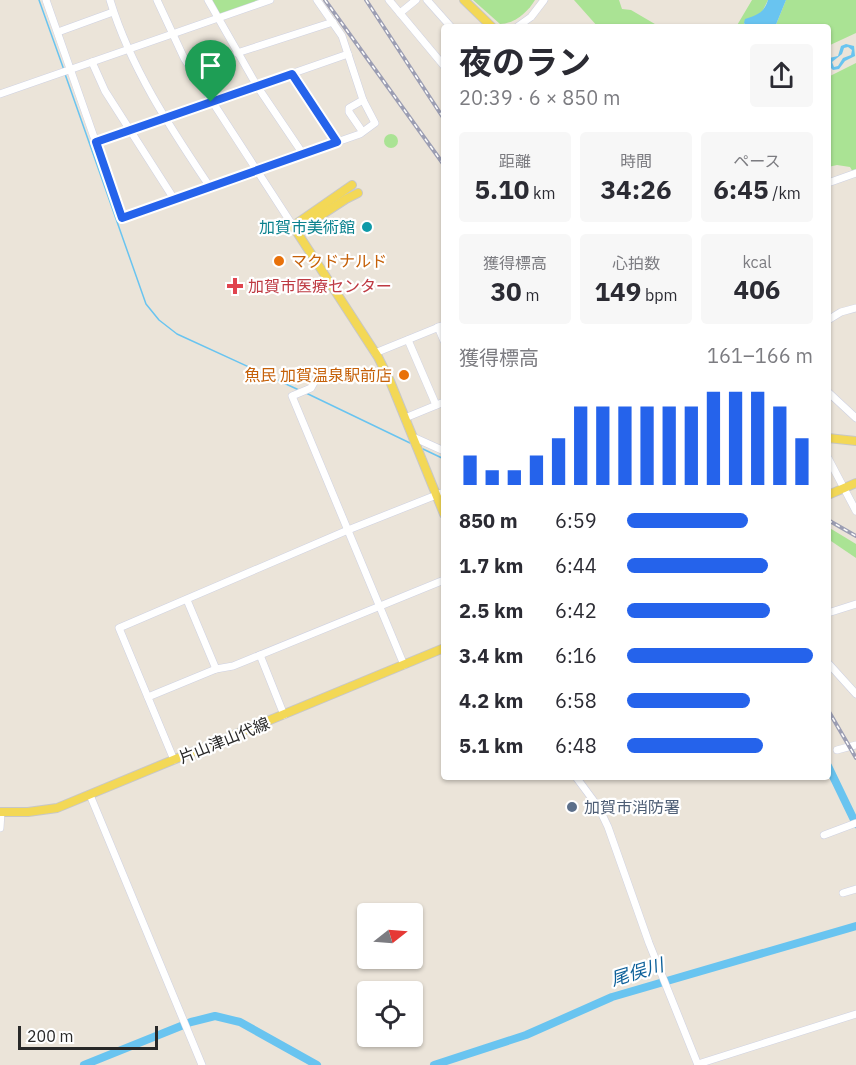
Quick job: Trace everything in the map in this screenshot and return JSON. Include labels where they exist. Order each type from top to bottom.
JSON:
[{"type":"main road","points":[[464,0],[488,24]]},
{"type":"main road","points":[[355,189],[295,229],[375,353],[390,381],[420,455],[440,494]]},
{"type":"main road","points":[[831,438],[856,441]]},
{"type":"main road","points":[[831,494],[856,483]]},
{"type":"main road","name":"片山津山代線","points":[[1,812],[44,811],[57,808],[441,649]]},
{"type":"street","points":[[46,0],[122,218],[360,135],[362,131],[375,123],[363,100],[342,36],[317,0]]},
{"type":"street","points":[[110,0],[127,50],[165,118],[210,187]]},
{"type":"street","points":[[157,0],[171,34],[211,102],[295,229]]},
{"type":"street","points":[[208,0],[257,86],[303,154]]},
{"type":"street","points":[[0,94],[269,0]]},
{"type":"street","points":[[389,0],[441,62]]},
{"type":"street","points":[[400,13],[416,0]]},
{"type":"street","points":[[427,0],[449,24]]},
{"type":"street","points":[[521,24],[531,17],[544,0]]},
{"type":"street","points":[[58,32],[113,12]]},
{"type":"street","points":[[237,53],[333,22]]},
{"type":"street","points":[[96,142],[348,54]]},
{"type":"street","points":[[92,62],[105,91],[128,130],[174,199]]},
{"type":"street","points":[[292,74],[337,142]]},
{"type":"street","points":[[362,131],[349,112],[349,108],[363,100]]},
{"type":"street","points":[[831,182],[856,173]]},
{"type":"street","points":[[831,318],[841,312],[856,308]]},
{"type":"street","points":[[375,353],[441,326]]},
{"type":"street","points":[[408,339],[436,405]]},
{"type":"street","points":[[317,377],[314,385],[292,396],[404,665]]},
{"type":"street","points":[[831,395],[856,418]]},
{"type":"street","points":[[405,418],[441,403]]},
{"type":"street","points":[[413,438],[441,450]]},
{"type":"street","points":[[831,464],[856,511]]},
{"type":"street","points":[[174,760],[119,628],[348,530],[440,494]]},
{"type":"street","points":[[148,697],[216,669],[233,666],[441,581]]},
{"type":"street","points":[[187,600],[216,669]]},
{"type":"street","points":[[831,612],[856,604]]},
{"type":"street","points":[[260,655],[284,715]]},
{"type":"street","points":[[831,666],[856,694]]},
{"type":"street","points":[[837,750],[856,745]]},
{"type":"street","points":[[578,780],[593,799],[608,826],[665,986],[698,1065],[856,1014]]},
{"type":"street","points":[[90,795],[202,1065]]},
{"type":"street","points":[[0,828],[1,812]]},
{"type":"street","points":[[824,835],[856,823]]},
{"type":"street","points":[[843,893],[856,889]]},
{"type":"green space","points":[[212,0],[260,0],[219,15]]},
{"type":"green space","points":[[473,0],[535,0],[520,16],[510,22],[500,24]]},
{"type":"green space","points":[[574,0],[619,0],[622,9],[631,10],[655,24],[595,24]]},
{"type":"green space","points":[[752,0],[768,0],[762,12],[745,24],[738,24]]},
{"type":"green space","points":[[786,0],[856,0],[856,33],[831,45],[831,24],[776,24]]},
{"type":"green space","points":[[856,63],[856,177],[850,167],[831,166],[831,76]]},
{"type":"green space","points":[[391,134],[396,136],[398,141],[396,146],[391,148],[386,146],[384,141],[386,136]]},
{"type":"green space","points":[[831,529],[856,544],[856,558],[831,541]]},
{"type":"water","points":[[768,0],[786,0],[776,24],[745,24],[745,19],[760,13]]},
{"type":"water","points":[[846,44],[854,46],[855,56],[845,61],[839,69],[833,70],[831,58],[838,56],[841,46]],"holes":[[[848,47],[852,50],[851,55],[843,58],[838,66],[834,67],[832,62],[842,54],[844,48]]]},
{"type":"waterway","points":[[39,0],[64,70]]},
{"type":"waterway","points":[[65,74],[146,304],[159,320],[177,334],[299,390]]},
{"type":"waterway","points":[[306,393],[410,443]]},
{"type":"waterway","points":[[423,449],[441,458]]},
{"type":"waterway","points":[[831,772],[856,824]]},
{"type":"waterway","name":"尾俣川","points":[[434,1065],[526,1035],[612,997],[856,926]]},
{"type":"waterway","name":"尾俣川","points":[[84,1065],[191,1022],[215,1016],[240,1022],[317,1065]]},
{"type":"railway","points":[[325,0],[441,161]]},
{"type":"railway","points":[[366,0],[441,114]]},
{"type":"railway","points":[[831,522],[856,536]]},
{"type":"railway","points":[[831,715],[856,758]]},
{"type":"place","name":"加賀市美術館","points":[[367,227]]},
{"type":"place","name":"マクドナルド","points":[[279,261]]},
{"type":"place","name":"加賀市医療センター","points":[[235,286]]},
{"type":"place","name":"魚民 加賀温泉駅前店","points":[[404,375]]},
{"type":"place","name":"加賀市消防署","points":[[572,807]]},
{"type":"route","points":[[292,74],[337,142],[122,218],[96,142],[211,102],[292,74]]}]
